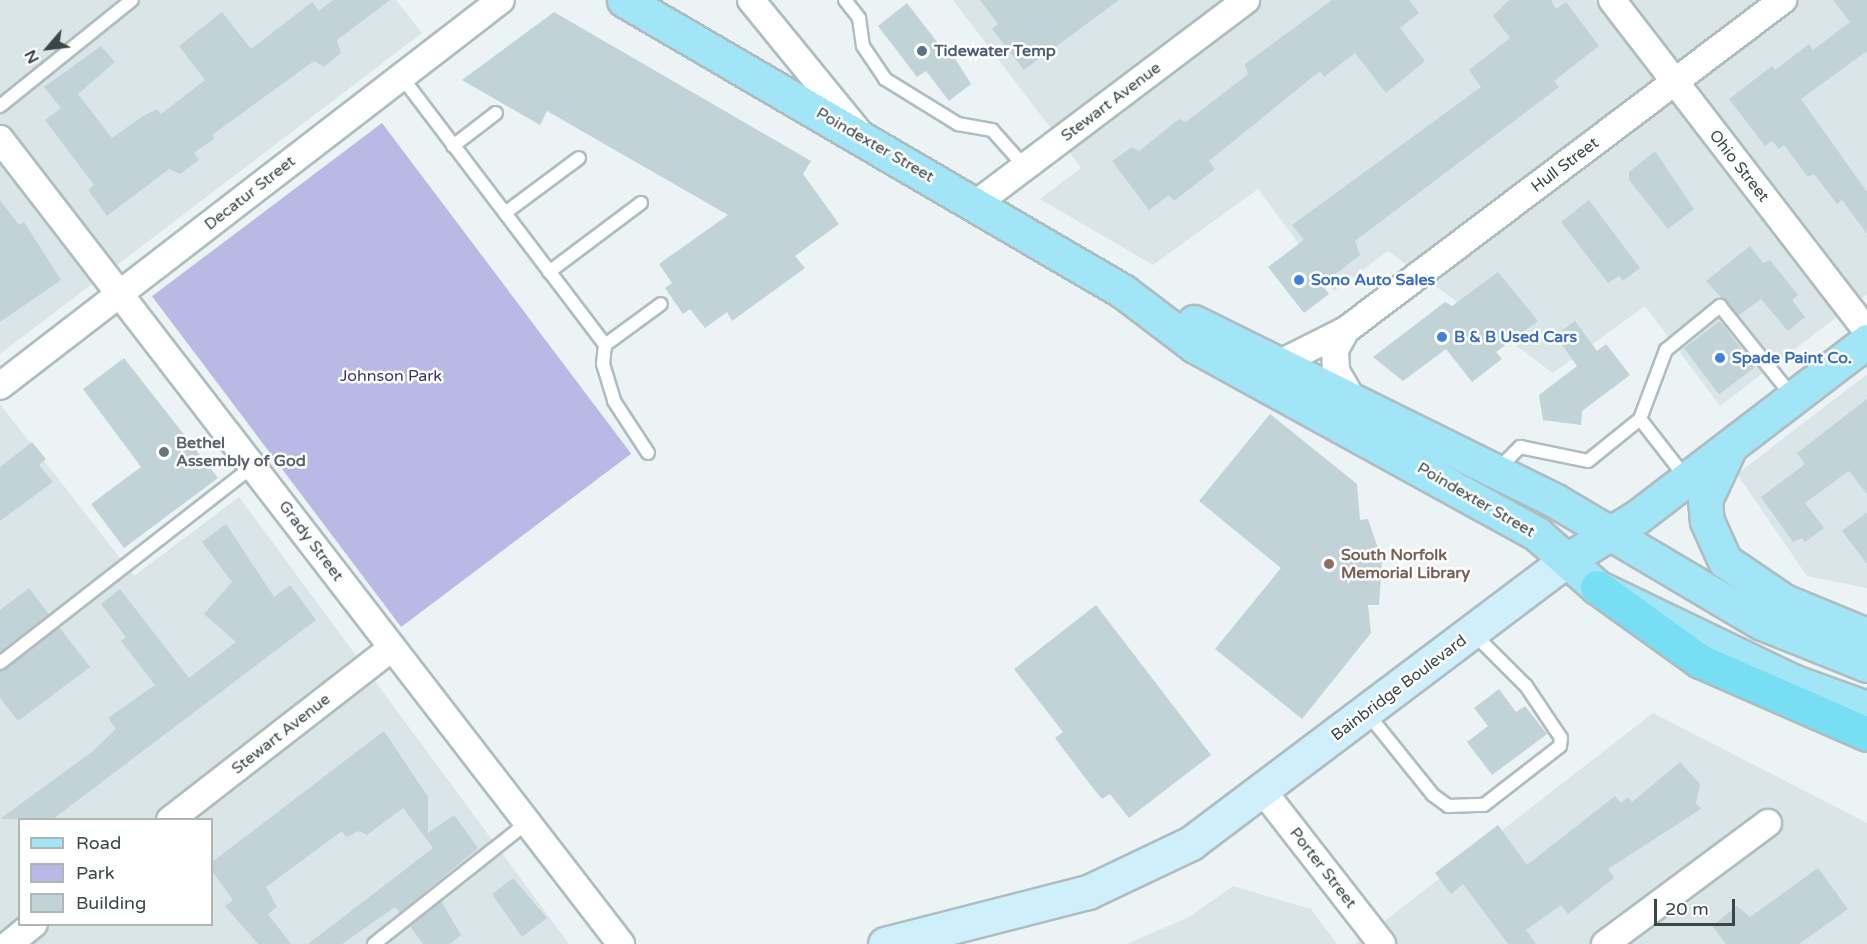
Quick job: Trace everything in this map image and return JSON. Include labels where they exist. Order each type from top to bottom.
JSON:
[{"type":"highway","points":[[1596,587],[1700,661],[1867,734]]},
{"type":"main road","name":"Poindexter Street","points":[[624,0],[977,203],[1124,292],[1196,346],[1537,534],[1596,587],[1792,681],[1867,708]]},
{"type":"main road","name":"Poindexter Street","points":[[1124,292],[1351,397],[1496,471],[1609,533],[1762,623],[1867,665]]},
{"type":"main road","name":"Bainbridge Boulevard","points":[[1567,560],[1687,479],[1867,341]]},
{"type":"main road","points":[[1730,446],[1705,500],[1707,520],[1725,561],[1784,601],[1867,635]]},
{"type":"street","name":"Decatur Street","points":[[0,386],[501,0]]},
{"type":"street","points":[[751,0],[866,141]]},
{"type":"street","name":"Stewart Avenue","points":[[977,203],[1246,0]]},
{"type":"street","name":"Ohio Street","points":[[1612,0],[1867,331]]},
{"type":"street","name":"Hull Street","points":[[1280,363],[1346,330],[1783,0]]},
{"type":"street","name":"Grady Street","points":[[0,139],[119,295],[254,465],[621,944]]},
{"type":"street","points":[[1346,330],[1335,350],[1336,371],[1351,397]]},
{"type":"street","name":"Bainbridge Boulevard","points":[[885,944],[1088,892],[1191,843],[1567,560]]},
{"type":"street","name":"Stewart Avenue","points":[[171,818],[392,648]]},
{"type":"street","name":"Porter Street","points":[[1263,791],[1382,944]]},
{"type":"street","points":[[1605,944],[1768,823]]},
{"type":"street","points":[[9,944],[32,926]]},
{"type":"lane","points":[[0,106],[132,0]]},
{"type":"lane","points":[[845,0],[859,18],[863,46],[885,78],[958,124],[992,130],[1025,167]]},
{"type":"lane","points":[[401,76],[605,345],[603,364],[614,400],[648,453]]},
{"type":"lane","points":[[453,146],[496,113]]},
{"type":"lane","points":[[505,213],[579,158]]},
{"type":"lane","points":[[549,272],[641,202]]},
{"type":"lane","points":[[605,345],[661,304]]},
{"type":"lane","points":[[1496,471],[1520,447],[1587,461],[1640,419],[1666,350],[1720,306],[1793,398]]},
{"type":"lane","points":[[1640,419],[1687,479]]},
{"type":"lane","points":[[0,663],[254,465]]},
{"type":"lane","points":[[1366,712],[1448,806],[1484,805],[1560,746],[1562,738],[1526,686],[1472,632]]},
{"type":"lane","points":[[374,944],[528,822]]},
{"type":"shaded area","points":[[0,0],[396,0],[422,33],[0,354]]},
{"type":"shaded area","points":[[953,0],[1867,0],[1867,294],[1720,406],[1645,306],[1553,373],[1388,251],[1334,291],[1258,189],[1153,265],[1040,199],[1081,168]]},
{"type":"shaded area","points":[[1866,375],[1867,588],[1807,576],[1737,474]]},
{"type":"shaded area","points":[[0,404],[134,576],[239,497],[569,944],[0,944]]},
{"type":"shaded area","points":[[1653,713],[1867,823],[1867,944],[1355,944]]},
{"type":"shaded area","points":[[1233,886],[1311,909],[1337,944],[1127,944],[1189,917]]},
{"type":"green space","name":"Johnson Park","points":[[382,123],[631,454],[401,627],[152,296]]},
{"type":"building","points":[[333,0],[390,0],[337,40],[341,53],[324,67],[314,61],[212,135],[215,138],[194,153],[199,160],[180,174],[169,169],[107,216],[88,190],[94,185],[45,120],[61,108],[44,87],[101,46],[115,62],[78,94],[112,138],[157,109],[161,114],[205,80],[179,46],[222,12],[251,49],[312,2],[319,11]]},
{"type":"building","points":[[980,0],[1119,0],[1024,70],[992,29],[998,24]]},
{"type":"building","points":[[1332,0],[1409,0],[1419,13],[1400,28],[1425,61],[1386,93],[1355,53],[1324,77],[1320,71],[1209,161],[1215,169],[1174,201],[1169,195],[1149,210],[1112,161],[1132,147],[1139,151],[1179,119],[1186,122],[1248,74],[1245,64]]},
{"type":"building","points":[[1509,0],[1551,0],[1556,9],[1566,2],[1599,46],[1554,81],[1559,87],[1355,241],[1360,255],[1322,285],[1329,294],[1304,313],[1268,267],[1304,240],[1292,225],[1481,87],[1469,70],[1510,38],[1493,16]]},
{"type":"building","points":[[1833,0],[1867,0],[1867,51],[1801,99],[1867,192],[1867,234],[1842,200],[1837,204],[1814,174],[1808,177],[1784,145],[1779,149],[1772,141],[1765,146],[1729,99],[1772,66],[1775,70],[1809,44],[1813,50],[1850,22]]},
{"type":"building","name":"Tidewater Temp","points":[[907,3],[937,42],[946,44],[971,84],[949,101],[926,71],[917,77],[878,26]]},
{"type":"building","points":[[554,12],[811,161],[803,174],[839,224],[795,256],[805,268],[732,321],[727,312],[705,328],[690,309],[683,314],[665,288],[672,283],[659,264],[728,215],[547,111],[540,125],[462,80]]},
{"type":"building","points":[[1655,151],[1694,209],[1668,229],[1629,180],[1629,172]]},
{"type":"building","points":[[0,200],[19,225],[24,222],[61,280],[0,322]]},
{"type":"building","points":[[1589,200],[1640,268],[1623,281],[1619,276],[1608,283],[1561,222]]},
{"type":"building","points":[[1750,246],[1763,263],[1770,260],[1798,295],[1792,300],[1805,317],[1788,331],[1761,299],[1738,316],[1706,281]]},
{"type":"building","name":"B & B Used Cars","points":[[1498,272],[1538,321],[1496,352],[1502,359],[1472,382],[1446,349],[1403,381],[1373,357],[1445,302],[1452,306]]},
{"type":"building","points":[[1575,321],[1597,351],[1606,344],[1630,375],[1582,411],[1581,425],[1543,420],[1539,395],[1577,366],[1555,335]]},
{"type":"building","name":"Spade Paint Co.","points":[[1720,321],[1755,367],[1719,394],[1684,348]]},
{"type":"building","name":"Bethel Assembly of God","points":[[124,358],[218,478],[124,548],[91,504],[141,467],[83,389]]},
{"type":"building","points":[[1867,399],[1867,494],[1849,471],[1805,503],[1824,528],[1805,542],[1802,538],[1793,542],[1761,497],[1805,464],[1797,453]]},
{"type":"building","name":"South Norfolk Memorial Library","points":[[1270,414],[1357,484],[1360,520],[1368,519],[1382,560],[1379,605],[1368,605],[1371,633],[1302,719],[1215,649],[1281,568],[1199,501]]},
{"type":"building","points":[[32,442],[46,459],[39,465],[53,482],[0,521],[0,467]]},
{"type":"building","points":[[1867,512],[1867,564],[1842,531]]},
{"type":"building","points":[[226,524],[274,597],[290,585],[316,620],[54,818],[0,819],[93,751],[116,729],[108,718],[155,685],[121,641],[126,637],[101,604],[120,589],[189,678],[236,642],[204,614],[232,582],[202,542]]},
{"type":"building","points":[[29,588],[49,614],[0,653],[0,610]]},
{"type":"building","points":[[1096,605],[1211,755],[1129,818],[1110,794],[1102,799],[1089,783],[1055,738],[1063,732],[1014,669]]},
{"type":"building","points":[[59,627],[90,667],[18,721],[0,698],[0,671]]},
{"type":"building","points":[[1499,689],[1516,712],[1525,706],[1547,734],[1492,775],[1467,742],[1488,726],[1474,708]]},
{"type":"building","points":[[384,731],[428,797],[428,833],[454,815],[478,848],[400,913],[395,907],[342,944],[308,944],[433,848],[403,808],[367,835],[359,831],[346,837],[342,831],[266,887],[277,907],[268,914],[291,944],[258,944],[225,906],[233,900],[213,872],[213,861]]},
{"type":"building","points":[[1680,762],[1700,784],[1696,803],[1701,809],[1608,869],[1614,878],[1568,914],[1561,905],[1526,930],[1536,944],[1508,944],[1463,884],[1451,894],[1435,873],[1498,825],[1527,865],[1615,796],[1621,803],[1628,797],[1632,802]]},
{"type":"building","points":[[1818,868],[1848,909],[1799,944],[1726,944],[1712,926],[1737,906],[1750,917]]},
{"type":"building","points":[[513,878],[547,918],[522,937],[492,894]]},
{"type":"building","points":[[441,901],[461,935],[450,944],[423,944],[410,926]]},
{"type":"place","name":"Tidewater Temp","points":[[922,51]]},
{"type":"place","name":"Sono Auto Sales","points":[[1299,280]]},
{"type":"place","name":"B & B Used Cars","points":[[1442,337]]},
{"type":"place","name":"Spade Paint Co.","points":[[1720,358]]},
{"type":"place","name":"Bethel Assembly of God","points":[[164,452]]},
{"type":"place","name":"South Norfolk Memorial Library","points":[[1329,564]]}]
